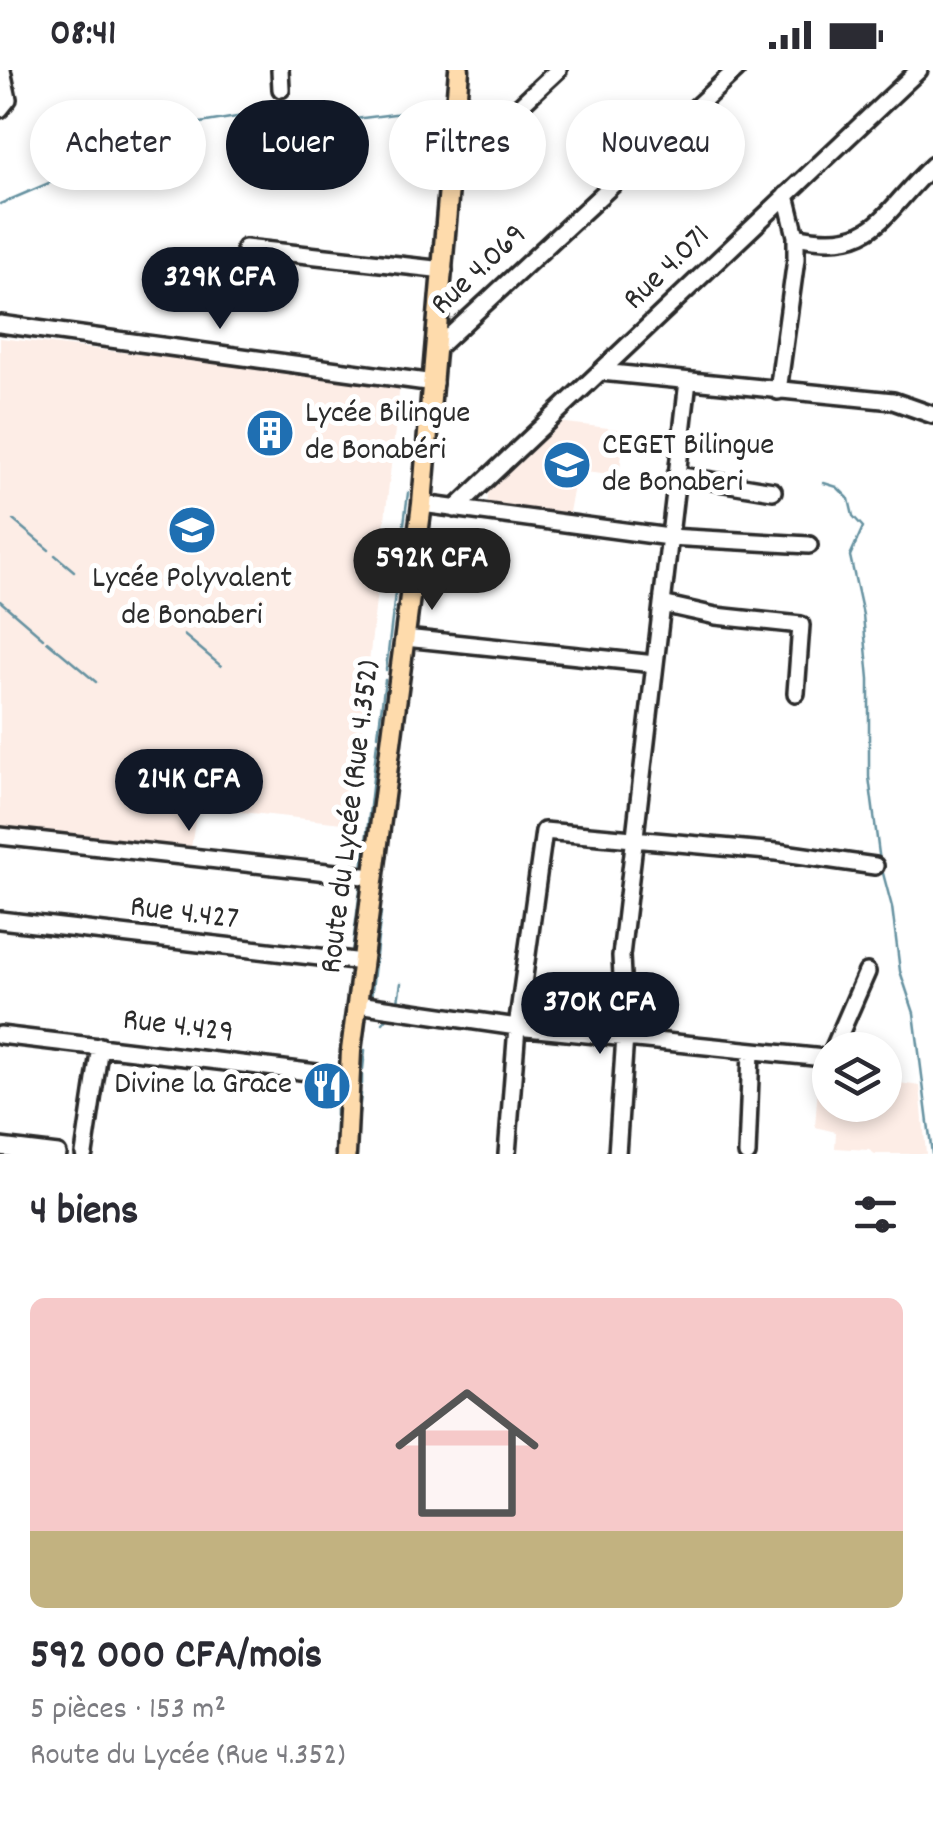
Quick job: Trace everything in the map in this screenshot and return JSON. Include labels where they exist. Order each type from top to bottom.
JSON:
[{"type":"main road","name":"Route du Lycée (Rue 4.352)","points":[[457,100],[459,70]]},
{"type":"main road","name":"Route du Lycée (Rue 4.352)","points":[[346,1154],[358,1004],[422,504],[450,190]]},
{"type":"street","points":[[0,108],[8,99],[2,70]]},
{"type":"street","points":[[280,70],[281,89]]},
{"type":"street","points":[[526,100],[558,70]]},
{"type":"street","name":"Rue 4.069","points":[[437,348],[736,70]]},
{"type":"street","name":"Rue 4.071","points":[[456,509],[919,70]]},
{"type":"street","points":[[796,236],[818,241],[862,236],[933,165]]},
{"type":"street","points":[[778,391],[796,260],[796,236],[786,195]]},
{"type":"street","points":[[244,248],[444,270]]},
{"type":"street","points":[[0,324],[434,384]]},
{"type":"street","points":[[601,372],[893,401],[933,415]]},
{"type":"street","points":[[617,1154],[626,1036],[620,972],[688,381]]},
{"type":"street","points":[[676,476],[773,491]]},
{"type":"street","points":[[422,504],[669,537],[809,545]]},
{"type":"street","points":[[662,604],[716,616],[801,625],[796,694]]},
{"type":"street","points":[[405,638],[656,664]]},
{"type":"street","points":[[508,1154],[517,1027],[543,832],[548,829],[777,852],[875,866]]},
{"type":"street","points":[[0,836],[374,877]]},
{"type":"street","name":"Rue 4.427","points":[[0,920],[363,962]]},
{"type":"street","points":[[840,1032],[868,972]]},
{"type":"street","points":[[358,1004],[517,1027],[812,1057]]},
{"type":"street","name":"Rue 4.429","points":[[0,1035],[350,1077]]},
{"type":"street","points":[[84,1154],[100,1046]]},
{"type":"street","points":[[747,1154],[751,1052]]},
{"type":"street","points":[[0,1148],[58,1154]]},
{"type":"shaded area","name":"Lycée Polyvalent de Bonaberi","points":[[0,338],[400,385],[351,824],[197,807],[191,848],[0,827]]},
{"type":"shaded area","name":"CEGET Bilingue de Bonaberi","points":[[558,422],[625,430],[619,476],[577,471],[568,517],[487,505],[489,488]]},
{"type":"shaded area","points":[[902,1083],[920,1086],[926,1154],[875,1154],[869,1150],[835,1148],[836,1132],[815,1127],[815,1122],[902,1122]]},
{"type":"waterway","points":[[0,204],[182,126],[249,115],[347,120],[389,115]]},
{"type":"waterway","points":[[824,483],[837,487],[848,498]]},
{"type":"waterway","points":[[404,524],[408,493]]},
{"type":"waterway","points":[[849,499],[853,516],[863,527],[850,556],[863,615],[869,679],[869,777],[900,971],[914,1013],[932,1154]]},
{"type":"waterway","points":[[13,520],[49,550]]},
{"type":"waterway","points":[[386,670],[402,534]]},
{"type":"waterway","points":[[55,555],[74,571]]},
{"type":"waterway","points":[[0,601],[43,638]]},
{"type":"waterway","points":[[184,635],[221,666]]},
{"type":"waterway","points":[[47,641],[96,682]]},
{"type":"waterway","points":[[378,735],[385,680]]},
{"type":"waterway","points":[[366,842],[377,742]]},
{"type":"waterway","points":[[362,870],[365,844]]},
{"type":"waterway","points":[[352,953],[361,882]]},
{"type":"waterway","points":[[371,998],[381,912]]},
{"type":"waterway","points":[[398,1001],[401,983]]},
{"type":"waterway","points":[[383,1023],[389,1016],[470,1030]]},
{"type":"waterway","points":[[342,1040],[344,1017]]},
{"type":"waterway","points":[[527,1037],[562,1041]]},
{"type":"waterway","points":[[363,1069],[365,1050]]},
{"type":"waterway","points":[[362,1075],[362,1084]]},
{"type":"waterway","points":[[337,1104],[339,1083]]},
{"type":"waterway","points":[[359,1112],[361,1094]]},
{"type":"waterway","points":[[336,1109],[336,1154]]},
{"type":"place","name":"Lycée Bilingue de Bonabéri","points":[[270,433]]},
{"type":"place","name":"CEGET Bilingue de Bonaberi","points":[[567,465]]},
{"type":"place","name":"Lycée Polyvalent de Bonaberi","points":[[192,530]]},
{"type":"place","name":"Divine la Grace","points":[[327,1086]]}]
